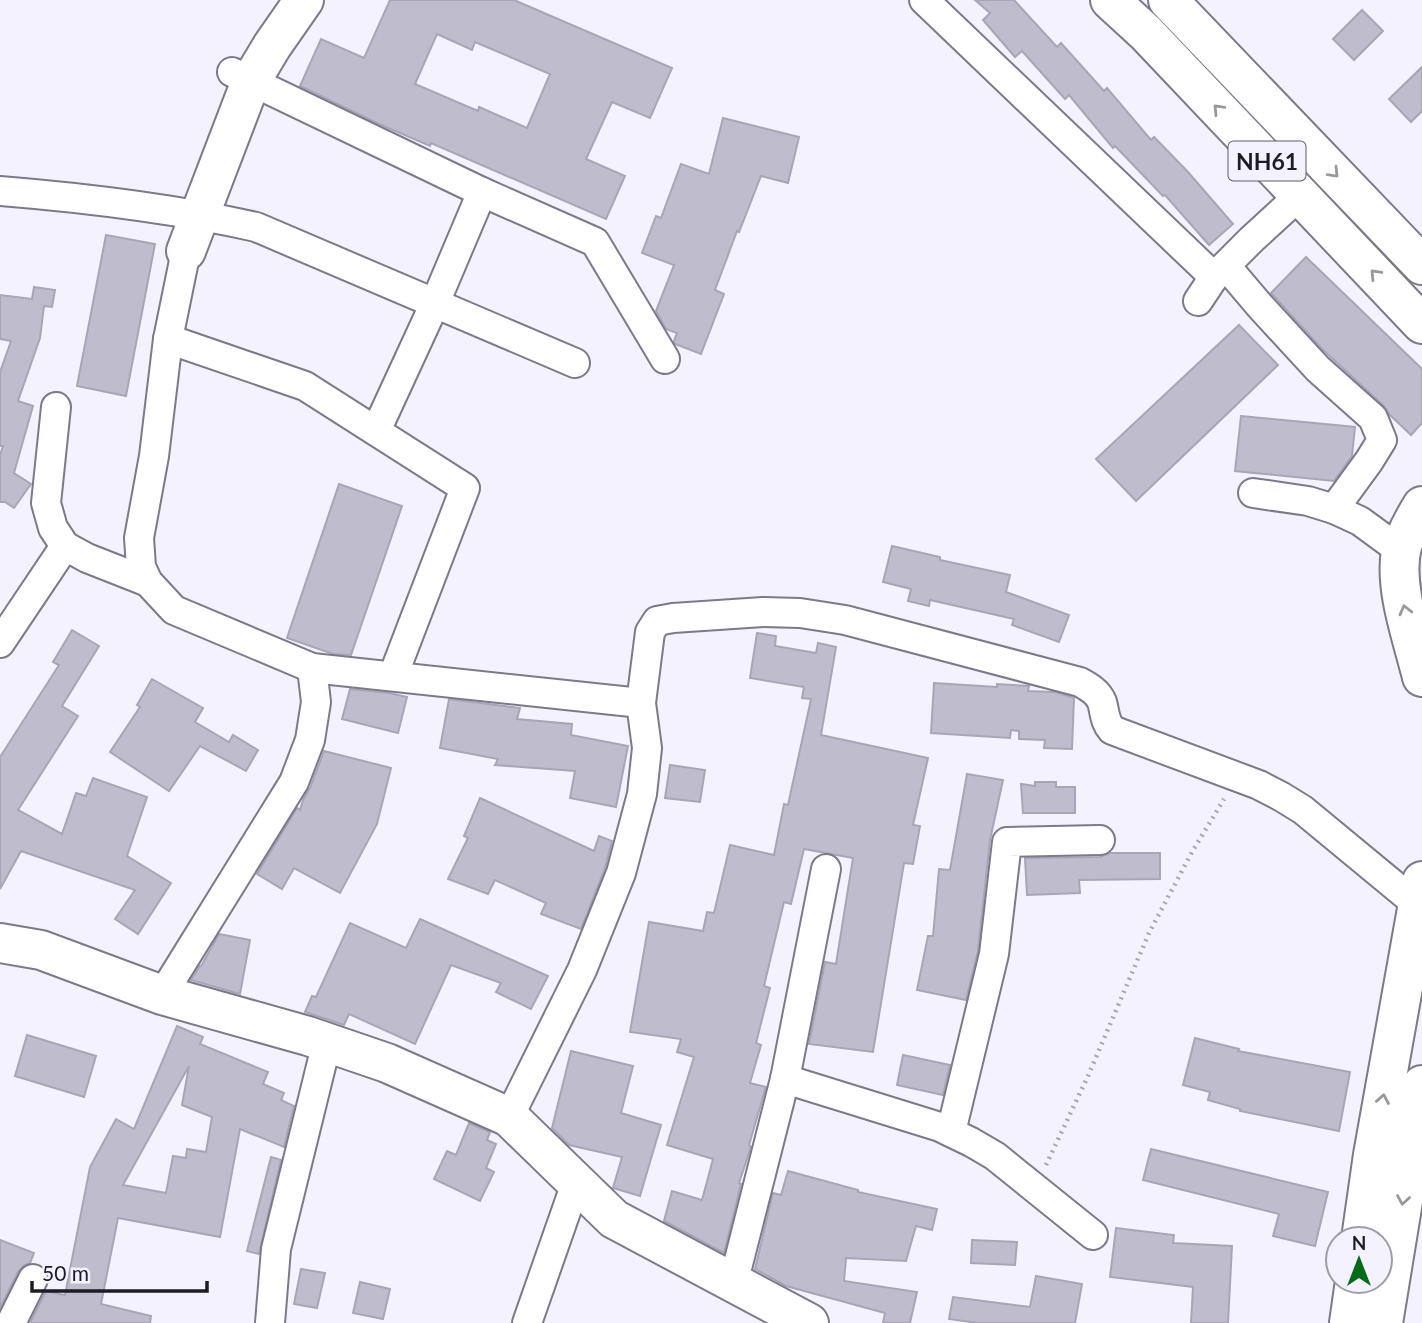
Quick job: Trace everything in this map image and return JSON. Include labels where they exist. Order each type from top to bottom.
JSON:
[{"type":"main road","points":[[186,251],[189,213],[241,77],[251,32],[272,0]]},
{"type":"main road","points":[[241,77],[272,46],[304,0]]},
{"type":"main road","name":"NH61","points":[[1110,0],[1146,33],[1422,324]]},
{"type":"main road","name":"NH61","points":[[1168,0],[1422,265]]},
{"type":"main road","points":[[1421,666],[1400,591],[1401,551],[1422,506]]},
{"type":"main road","points":[[1368,1225],[1401,1157],[1421,897]]},
{"type":"main road","points":[[0,943],[41,950],[162,995],[327,1042],[387,1063],[509,1117],[614,1219],[809,1323]]},
{"type":"main road","points":[[1386,1225],[1401,1157],[1422,1085]]},
{"type":"main road","points":[[1349,1323],[1370,1295]]},
{"type":"street","points":[[924,0],[1260,306],[1318,369],[1373,418],[1382,440],[1334,509]]},
{"type":"street","points":[[241,77],[482,192],[595,242],[665,359]]},
{"type":"street","points":[[0,191],[80,198],[189,213],[256,227],[575,363]]},
{"type":"street","points":[[376,431],[482,192]]},
{"type":"street","points":[[1198,301],[1220,272],[1300,195]]},
{"type":"street","points":[[186,251],[168,339],[139,538],[141,567],[148,582],[174,610],[312,668],[641,703]]},
{"type":"street","points":[[168,339],[305,386],[465,488],[393,676]]},
{"type":"street","points":[[56,407],[46,503],[53,528],[65,546],[148,582]]},
{"type":"street","points":[[1253,493],[1308,501],[1334,509],[1360,521],[1401,551]]},
{"type":"street","points":[[0,643],[65,546]]},
{"type":"street","points":[[509,1117],[582,970],[621,873],[642,794],[647,748],[641,703],[650,632],[657,621],[763,612],[800,613],[845,620],[1080,682],[1093,689],[1101,699],[1107,724],[1112,730],[1270,791],[1303,810],[1421,897]]},
{"type":"street","points":[[162,995],[294,782],[310,740],[316,702],[312,668]]},
{"type":"street","points":[[951,1132],[994,954],[1007,842],[1100,840]]},
{"type":"street","points":[[733,1284],[785,1080],[825,869]]},
{"type":"street","points":[[270,1323],[276,1249],[327,1042]]},
{"type":"street","points":[[785,1080],[940,1126],[995,1156],[1093,1235]]},
{"type":"street","points":[[527,1323],[576,1183]]},
{"type":"street","points":[[11,1323],[33,1279]]},
{"type":"path","points":[[1036,1188],[1088,1076],[1149,933],[1192,852],[1237,777]]},
{"type":"building","points":[[390,0],[514,0],[672,68],[650,118],[612,102],[586,159],[625,176],[606,219],[431,143],[430,146],[379,124],[300,86],[321,39],[364,58]],"holes":[[[437,34],[472,50],[475,42],[550,74],[527,128],[415,84]]]},
{"type":"building","points":[[975,0],[1014,0],[1057,47],[1061,43],[1104,91],[1107,88],[1151,140],[1154,137],[1233,224],[1209,245],[1165,195],[1163,196],[1115,146],[1113,148],[1069,95],[1065,99],[1022,51],[1015,57],[983,20],[990,13]]},
{"type":"building","points":[[1362,10],[1383,31],[1354,60],[1333,39]]},
{"type":"building","points":[[1422,67],[1422,111],[1411,122],[1389,99]]},
{"type":"building","points":[[723,118],[799,137],[788,183],[761,176],[715,290],[724,294],[701,354],[675,344],[677,333],[666,329],[656,311],[674,265],[642,253],[656,216],[661,218],[681,164],[709,174]]},
{"type":"building","points":[[106,235],[155,244],[126,396],[77,386]]},
{"type":"building","points":[[1306,257],[1422,369],[1422,423],[1411,435],[1384,406],[1323,350],[1271,293]]},
{"type":"building","points":[[34,287],[55,290],[52,307],[44,306],[40,338],[18,401],[33,406],[14,473],[31,484],[14,508],[0,502],[0,455],[3,446],[0,446],[0,372],[11,341],[0,339],[0,295],[32,299]]},
{"type":"building","points":[[1239,325],[1278,365],[1136,501],[1096,459]]},
{"type":"building","points":[[1241,416],[1355,427],[1352,456],[1334,481],[1235,471]]},
{"type":"building","points":[[339,484],[402,506],[351,655],[333,654],[287,638]]},
{"type":"building","points":[[892,546],[940,557],[940,560],[1010,575],[1006,592],[1069,615],[1059,642],[1012,625],[1014,619],[930,600],[929,606],[908,601],[911,589],[883,582]]},
{"type":"building","points":[[72,630],[99,646],[62,706],[78,716],[18,810],[62,834],[76,793],[86,796],[93,778],[147,797],[127,856],[171,883],[138,934],[115,919],[135,890],[21,851],[0,889],[0,757],[59,665],[53,662]]},
{"type":"building","points":[[757,633],[776,636],[775,646],[816,653],[818,643],[836,647],[821,735],[928,758],[913,825],[920,826],[913,864],[904,863],[873,1052],[809,1044],[825,962],[836,964],[853,858],[804,849],[791,904],[784,902],[764,986],[770,988],[756,1043],[761,1045],[750,1083],[766,1087],[739,1183],[741,1184],[724,1253],[664,1221],[672,1191],[702,1200],[713,1159],[667,1145],[694,1057],[677,1052],[681,1039],[630,1032],[649,922],[703,931],[707,912],[714,913],[730,845],[774,855],[811,699],[802,698],[804,687],[750,678]]},
{"type":"building","points":[[152,679],[203,708],[195,722],[229,742],[233,735],[258,750],[246,771],[200,746],[169,791],[110,752],[140,707],[137,705]]},
{"type":"building","points":[[934,683],[1029,686],[1028,691],[1055,692],[1074,698],[1072,749],[1044,748],[1045,740],[1019,739],[1019,731],[1011,730],[1010,738],[931,733]]},
{"type":"building","points":[[350,689],[407,697],[398,733],[342,719]]},
{"type":"building","points":[[449,699],[520,708],[517,719],[572,724],[571,735],[628,746],[616,807],[570,798],[575,771],[495,765],[498,759],[440,748]]},
{"type":"building","points":[[324,751],[391,768],[377,824],[340,893],[294,868],[282,889],[257,874],[297,808],[300,810]]},
{"type":"building","points":[[670,765],[705,770],[700,802],[665,798]]},
{"type":"building","points":[[967,774],[1003,780],[990,840],[978,951],[966,1000],[917,990],[928,936],[933,936],[939,869],[950,870]]},
{"type":"building","points":[[1035,782],[1056,782],[1056,787],[1075,787],[1075,813],[1023,813],[1021,784],[1035,786]]},
{"type":"building","points":[[480,798],[594,851],[599,836],[612,841],[605,868],[581,929],[541,914],[546,903],[495,880],[488,894],[448,879],[468,838],[464,836]]},
{"type":"building","points":[[1110,853],[1160,853],[1160,879],[1079,880],[1080,893],[1027,895],[1025,858],[1100,857]]},
{"type":"building","points":[[420,919],[548,976],[531,1009],[496,992],[501,983],[451,965],[415,1044],[349,1014],[344,1025],[305,1012],[312,996],[316,997],[350,923],[406,948]]},
{"type":"building","points":[[219,934],[250,940],[240,994],[191,980]]},
{"type":"building","points":[[177,1026],[203,1037],[200,1044],[268,1072],[263,1084],[284,1093],[281,1100],[294,1106],[284,1147],[240,1129],[220,1237],[118,1218],[101,1304],[151,1316],[150,1323],[30,1323],[46,1291],[65,1295],[90,1167],[116,1119],[134,1129]],"holes":[[[189,1066],[182,1105],[212,1117],[206,1152],[187,1149],[186,1158],[173,1156],[166,1193],[123,1185]]]},
{"type":"building","points":[[27,1035],[96,1056],[84,1097],[15,1076]]},
{"type":"building","points":[[1195,1038],[1239,1049],[1238,1051],[1350,1072],[1339,1131],[1240,1111],[1208,1100],[1210,1092],[1183,1085]]},
{"type":"building","points":[[571,1051],[633,1066],[621,1113],[661,1125],[640,1196],[613,1188],[622,1157],[569,1145],[552,1128]]},
{"type":"building","points":[[903,1055],[950,1065],[943,1095],[897,1085]]},
{"type":"building","points":[[469,1123],[490,1132],[487,1140],[496,1144],[486,1168],[494,1172],[480,1201],[434,1179],[447,1151],[456,1155]]},
{"type":"building","points":[[1151,1149],[1328,1192],[1315,1246],[1273,1236],[1279,1214],[1143,1180]]},
{"type":"building","points":[[271,1157],[281,1160],[259,1254],[247,1251]]},
{"type":"building","points":[[788,1171],[858,1192],[937,1209],[932,1230],[916,1226],[906,1261],[846,1258],[844,1281],[917,1292],[910,1323],[883,1323],[885,1313],[786,1286],[755,1269],[773,1193],[781,1195]]},
{"type":"building","points":[[1116,1228],[1174,1235],[1173,1243],[1232,1246],[1228,1323],[1191,1323],[1193,1287],[1110,1277]]},
{"type":"building","points":[[0,1240],[34,1253],[30,1263],[18,1272],[0,1308]]},
{"type":"building","points":[[972,1240],[1017,1242],[1015,1265],[971,1263]]},
{"type":"building","points":[[301,1269],[325,1273],[317,1308],[294,1304]]},
{"type":"building","points":[[1036,1276],[1082,1284],[1075,1323],[978,1323],[949,1319],[953,1297],[1030,1307]]},
{"type":"building","points":[[360,1282],[390,1289],[383,1319],[353,1313]]}]
